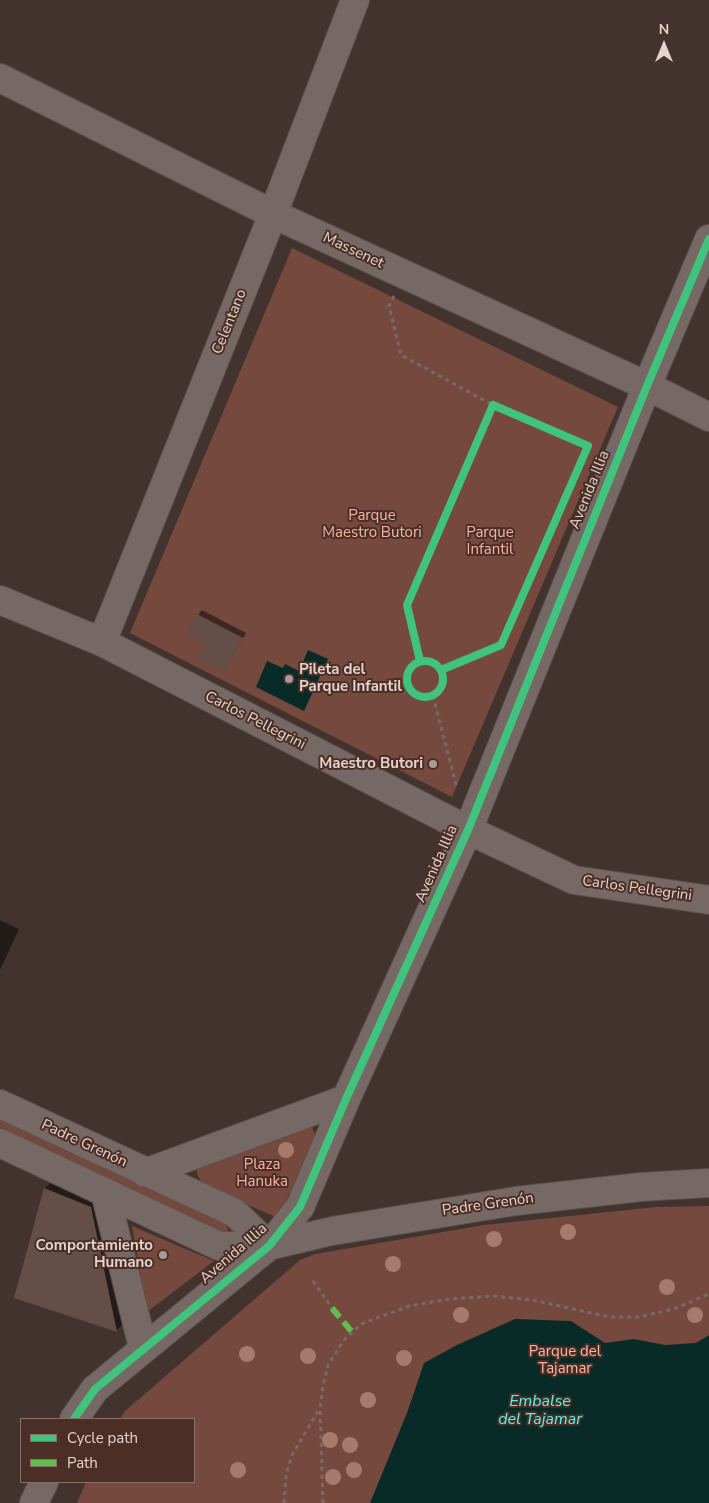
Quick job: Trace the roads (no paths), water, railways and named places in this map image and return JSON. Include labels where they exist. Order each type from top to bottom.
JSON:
[{"type":"street","name":"Celentano","points":[[102,642],[273,214],[355,0]]},
{"type":"street","name":"Massenet","points":[[0,78],[273,214],[647,386],[709,418]]},
{"type":"street","name":"Avenida Illia","points":[[75,1418],[95,1388],[269,1246],[300,1207],[346,1099],[468,830],[647,386],[709,240]]},
{"type":"street","name":"Carlos Pellegrini","points":[[0,600],[102,642],[468,830],[574,880],[709,900]]},
{"type":"street","points":[[145,1173],[346,1099]]},
{"type":"street","name":"Padre Grenón","points":[[0,1104],[145,1173],[236,1213],[269,1246]]},
{"type":"street","name":"Padre Grenón","points":[[0,1143],[219,1246],[269,1246],[341,1230],[516,1201],[641,1187],[709,1183]]},
{"type":"street","points":[[105,1192],[143,1348]]},
{"type":"street","points":[[34,1503],[44,1483]]},
{"type":"water","name":"Pileta del Parque Infantil","points":[[308,650],[328,659],[304,711],[256,687],[267,661],[283,668],[285,664],[299,671]]},
{"type":"water","name":"Embalse del Tajamar","points":[[515,1319],[571,1321],[605,1343],[634,1339],[665,1345],[696,1343],[709,1335],[709,1503],[370,1503],[407,1413],[424,1363],[457,1345]]},
{"type":"place","name":"Pileta del Parque Infantil","points":[[289,679]]},
{"type":"place","name":"Maestro Butori","points":[[433,764]]},
{"type":"place","name":"Comportamiento Humano","points":[[163,1255]]},
{"type":"park label","name":"Parque Maestro Butori","points":[[372,524]]},
{"type":"park label","name":"Parque Infantil","points":[[490,542]]},
{"type":"park label","name":"Plaza Hanuka","points":[[262,1174]]},
{"type":"park label","name":"Parque del Tajamar","points":[[565,1360]]}]
